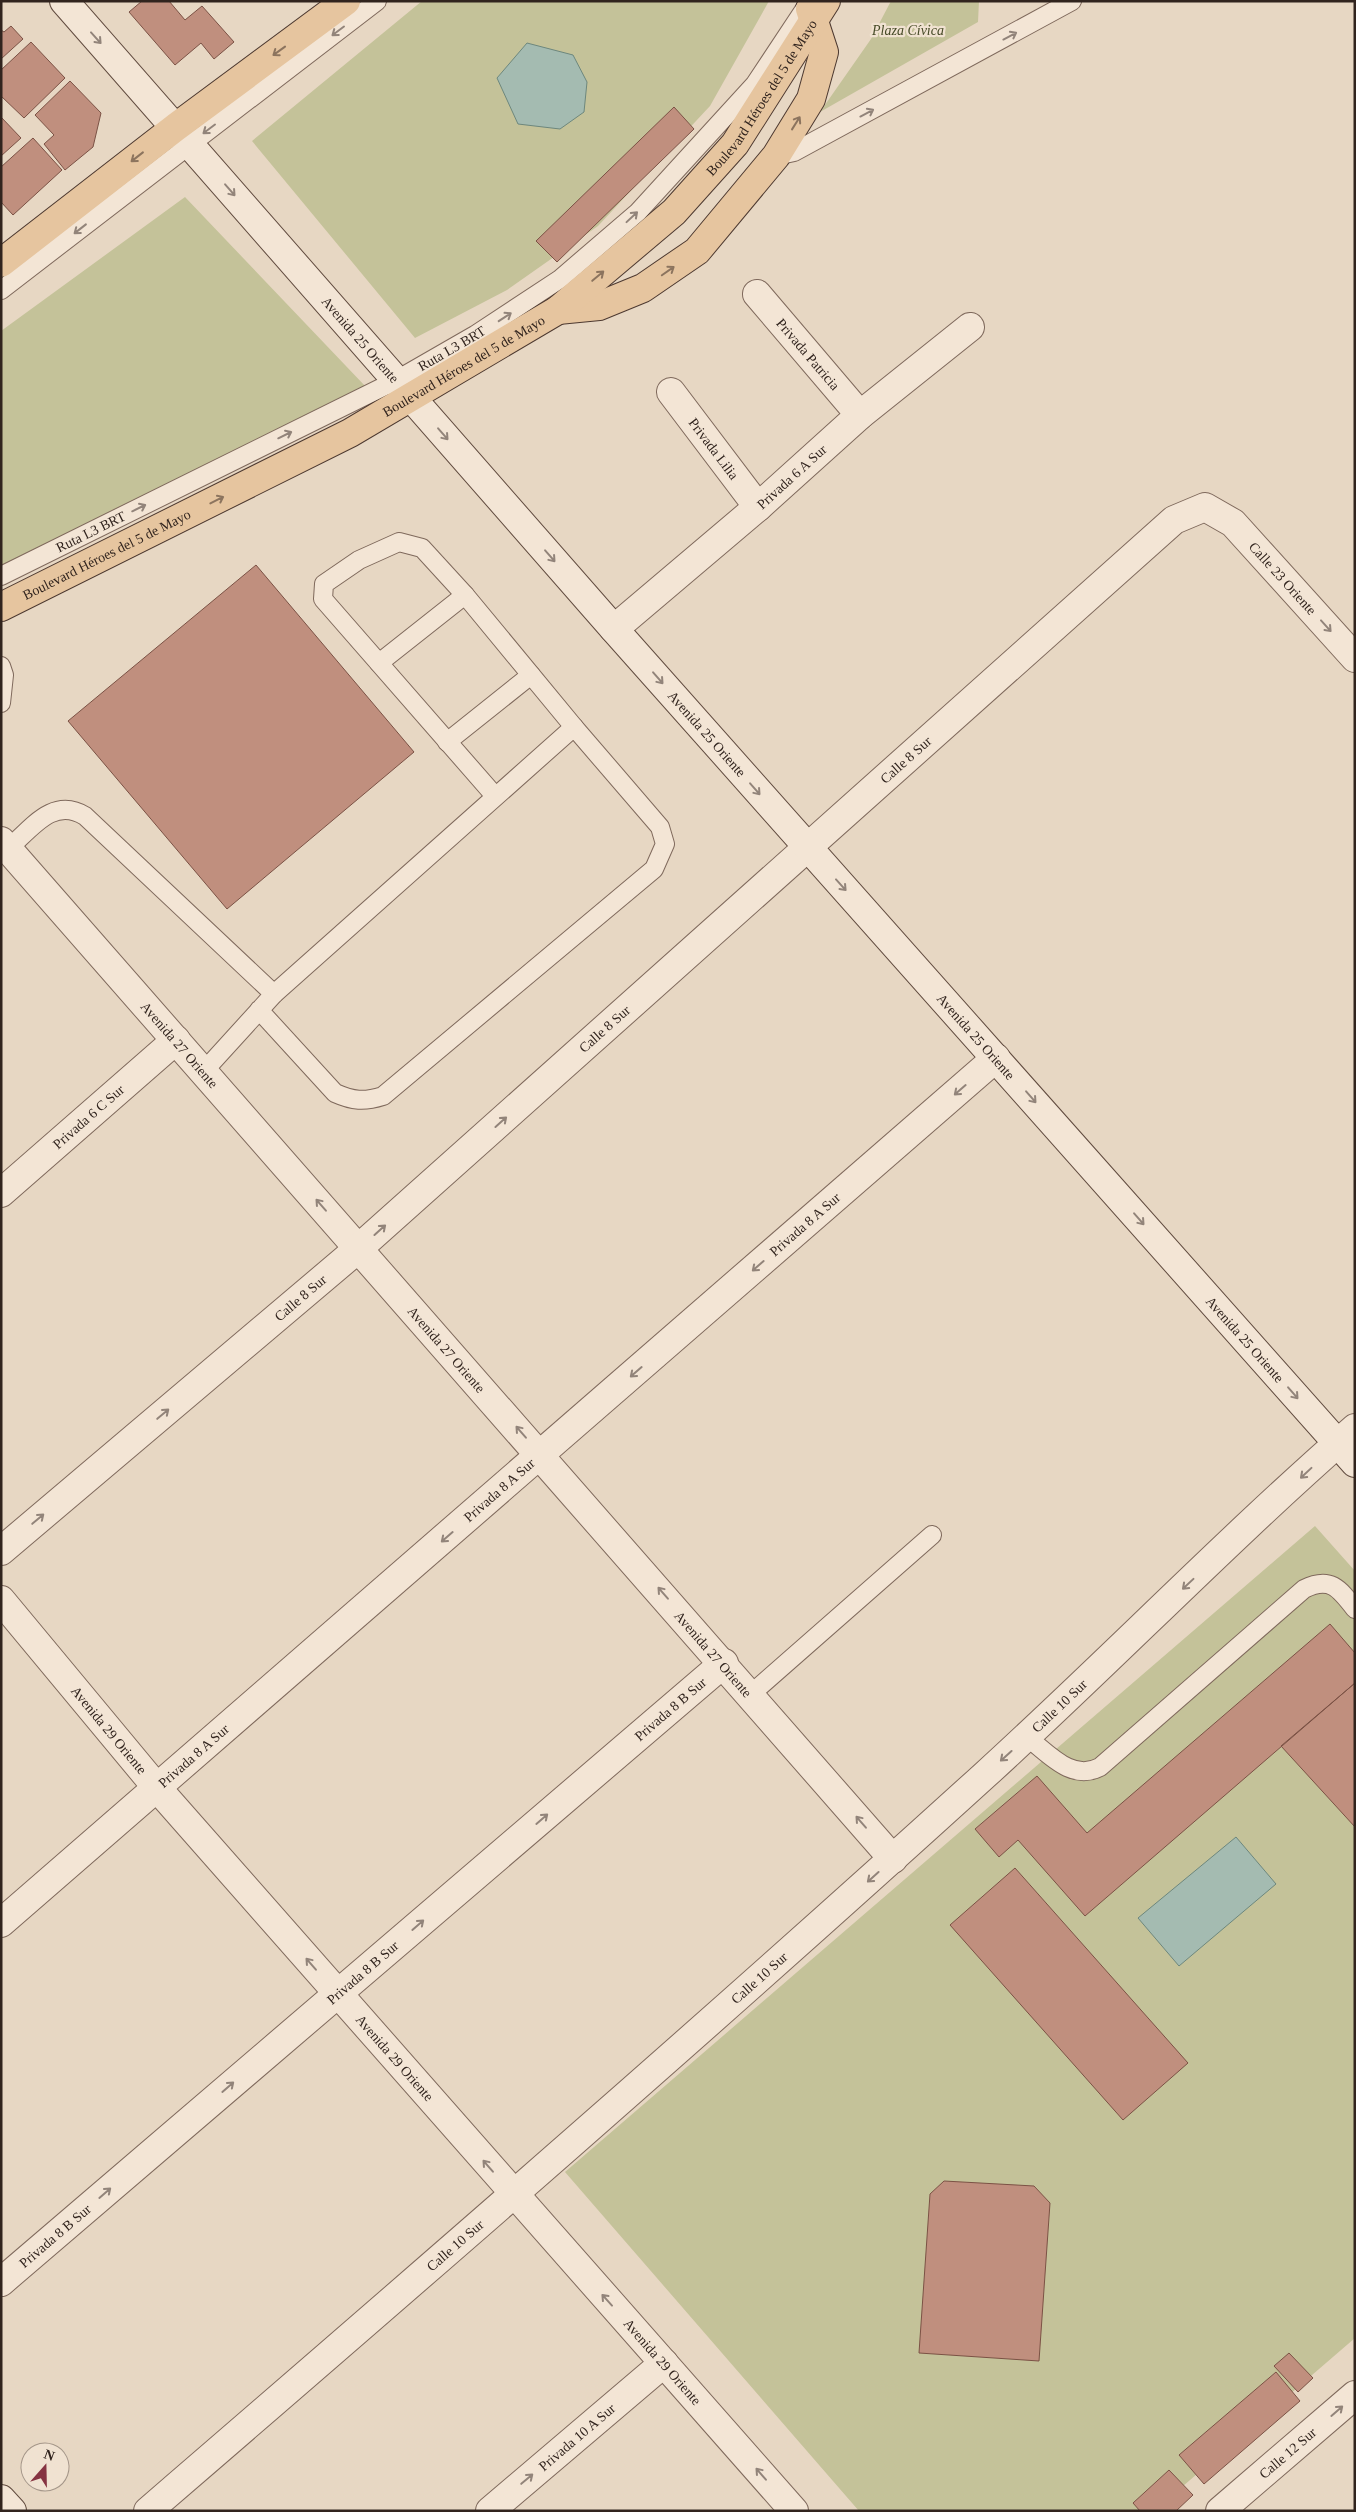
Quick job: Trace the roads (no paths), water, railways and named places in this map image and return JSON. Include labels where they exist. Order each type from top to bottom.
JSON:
[{"type":"main road","points":[[1,263],[183,135],[346,1]]},
{"type":"main road","points":[[558,310],[599,306],[643,288],[697,251],[776,156],[811,99],[824,52],[813,6]]},
{"type":"main road","name":"Boulevard Héroes del 5 de Mayo","points":[[1,607],[350,433],[403,389],[558,310],[674,212],[735,144],[813,6]]},
{"type":"street","name":"Avenida 25 Oriente","points":[[64,1],[809,849],[996,1058],[1349,1445]]},
{"type":"street","name":"Privada Patricia","points":[[757,294],[860,415]]},
{"type":"street","name":"Privada 6 A Sur","points":[[614,629],[758,506],[860,415],[970,327]]},
{"type":"street","name":"Privada Lilia","points":[[671,392],[758,506]]},
{"type":"street","name":"Calle 23 Oriente","points":[[1205,507],[1234,523],[1355,658]]},
{"type":"street","name":"Calle 8 Sur","points":[[1,1550],[359,1248],[809,849],[1174,520],[1205,507]]},
{"type":"street","name":"Avenida 27 Oriente","points":[[4,848],[204,1071],[724,1663],[893,1859]]},
{"type":"street","name":"Privada 6 C Sur","points":[[1,1193],[176,1040]]},
{"type":"street","name":"Privada 8 A Sur","points":[[1,1923],[158,1789],[996,1058]]},
{"type":"street","name":"Calle 10 Sur","points":[[148,2511],[514,2196],[893,1859],[1349,1445]]},
{"type":"street","name":"Avenida 29 Oriente","points":[[1,1600],[158,1789],[514,2196],[794,2511]]},
{"type":"street","name":"Privada 8 B Sur","points":[[1,2282],[724,1663]]},
{"type":"street","name":"Privada 10 A Sur","points":[[490,2511],[664,2363]]},
{"type":"street","name":"Calle 12 Sur","points":[[1220,2511],[1355,2395]]},
{"type":"street","points":[[1,2498],[12,2511]]},
{"type":"lane","points":[[1,290],[183,135],[377,1]]},
{"type":"lane","points":[[776,156],[794,152],[1072,1]]},
{"type":"lane","name":"Ruta L3 BRT","points":[[1,576],[403,389],[483,331],[560,279],[638,212],[755,84],[813,6]]},
{"type":"lane","points":[[258,1010],[335,1093],[351,1100],[366,1101],[383,1096],[654,869],[665,844],[660,827],[465,595],[422,548],[399,542],[359,560],[324,584],[323,599],[495,796]]},
{"type":"lane","points":[[379,662],[465,595]]},
{"type":"lane","points":[[1,666],[4,675],[1,703]]},
{"type":"lane","points":[[448,742],[531,675]]},
{"type":"lane","points":[[204,1071],[274,994],[574,727]]},
{"type":"lane","points":[[4,848],[48,814],[60,808],[73,809],[85,816],[274,994]]},
{"type":"lane","points":[[751,1694],[932,1535]]},
{"type":"lane","points":[[1027,1737],[1066,1767],[1077,1772],[1090,1773],[1100,1767],[1304,1589],[1316,1583],[1330,1584],[1341,1591],[1355,1609]]},
{"type":"park label","name":"Plaza Cívica","points":[[908,30]]}]
